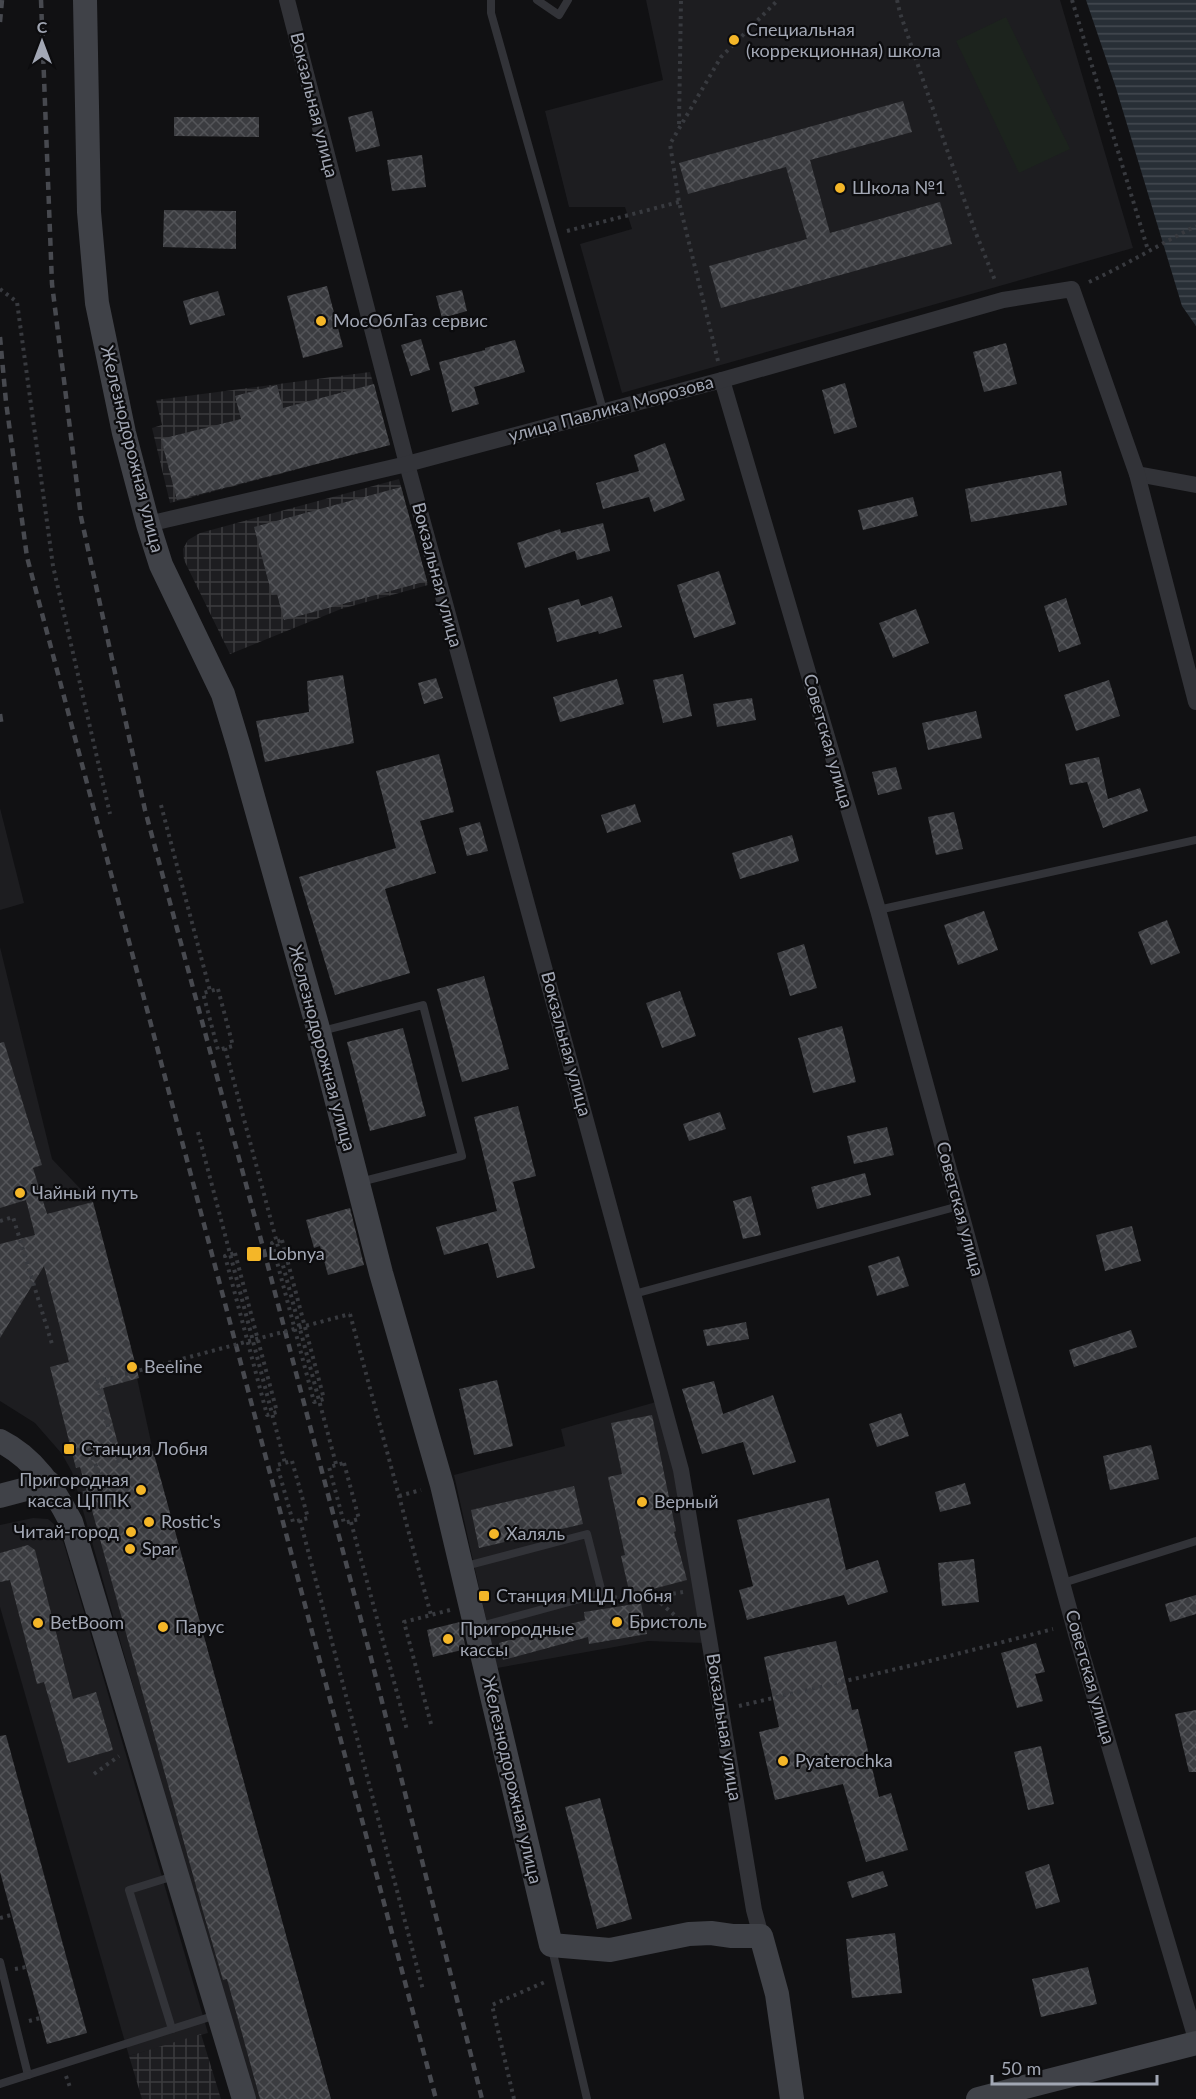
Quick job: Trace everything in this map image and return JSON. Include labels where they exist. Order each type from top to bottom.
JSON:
[{"type":"street","name":"Железнодорожная улица","points":[[86,0],[88,212],[97,303],[124,433],[161,565],[223,694],[239,747],[318,1032],[381,1274],[442,1485],[551,1945]]},
{"type":"street","name":"Вокзальная улица","points":[[287,0],[407,464],[681,1470],[754,1910],[777,1994],[792,2099]]},
{"type":"street","name":"улица Павлика Морозова","points":[[148,524],[407,464],[603,410],[721,373],[1003,300],[1072,289]]},
{"type":"street","points":[[1072,289],[1137,474],[1196,702]]},
{"type":"street","name":"Советская улица","points":[[721,373],[878,910],[1063,1583],[1196,2041]]},
{"type":"street","points":[[1137,474],[1196,485]]},
{"type":"street","points":[[0,1441],[22,1455],[49,1483],[71,1522],[244,2099]]},
{"type":"street","points":[[0,1496],[49,1483]]},
{"type":"street","points":[[551,1945],[610,1950],[690,1934],[761,1936]]},
{"type":"street","points":[[978,2099],[1196,2041]]},
{"type":"lane","points":[[491,0],[491,14],[603,410]]},
{"type":"lane","points":[[537,0],[559,15],[568,0]]},
{"type":"lane","points":[[878,910],[1196,840]]},
{"type":"lane","points":[[318,1032],[423,1005],[459,1144],[462,1156],[357,1183]]},
{"type":"lane","points":[[634,1294],[959,1206]]},
{"type":"lane","points":[[462,1567],[587,1534],[602,1593],[476,1627]]},
{"type":"lane","points":[[1063,1583],[1196,1541]]},
{"type":"lane","points":[[171,2029],[129,1890],[177,1875]]},
{"type":"lane","name":"Железнодорожная улица","points":[[551,1945],[587,2099]]},
{"type":"lane","points":[[0,1962],[28,2075]]},
{"type":"lane","points":[[0,2084],[219,2014]]},
{"type":"path","points":[[680,125],[681,0]]},
{"type":"path","points":[[721,373],[679,202],[670,144],[721,57],[778,0]]},
{"type":"path","points":[[897,0],[971,220],[1003,300]]},
{"type":"path","points":[[1072,0],[1148,250]]},
{"type":"path","points":[[554,235],[679,202]]},
{"type":"path","points":[[1072,289],[1122,267],[1148,250],[1196,226]]},
{"type":"path","points":[[0,289],[17,302],[53,566],[110,814]]},
{"type":"path","points":[[161,806],[210,991]]},
{"type":"path","points":[[218,989],[233,1046],[218,1050],[203,993],[210,991],[218,989]]},
{"type":"path","points":[[225,1048],[336,1464]]},
{"type":"path","points":[[198,1132],[285,1463]]},
{"type":"path","points":[[0,1221],[13,1217],[52,1344]]},
{"type":"path","points":[[282,1240],[324,1399],[319,1401],[314,1402],[272,1243],[282,1240]]},
{"type":"path","points":[[235,1253],[278,1412],[272,1413],[267,1415],[225,1256],[230,1254],[235,1253]]},
{"type":"path","points":[[89,1507],[84,1489],[122,1478],[96,1382],[350,1314],[431,1615]]},
{"type":"path","points":[[89,1450],[104,1494]]},
{"type":"path","points":[[292,1461],[308,1518],[300,1520],[293,1522],[278,1465],[292,1461]]},
{"type":"path","points":[[344,1463],[359,1519],[351,1522],[344,1523],[329,1467],[336,1464],[344,1463]]},
{"type":"path","points":[[300,1520],[423,1990]]},
{"type":"path","points":[[351,1522],[407,1730]]},
{"type":"path","points":[[602,1593],[630,1601],[701,1588]]},
{"type":"path","points":[[655,1598],[711,1647]]},
{"type":"path","points":[[424,1617],[404,1622],[431,1724]]},
{"type":"path","points":[[720,1710],[926,1662],[1053,1629]]},
{"type":"path","points":[[93,1774],[122,1754]]},
{"type":"path","points":[[0,1918],[11,1915]]},
{"type":"path","points":[[514,2099],[492,2005],[558,1976]]},
{"type":"shaded area","name":"Школа №1","points":[[646,0],[1060,0],[1133,248],[622,393],[580,244],[632,229],[625,207],[569,207],[545,111],[663,80]]},
{"type":"shaded area","points":[[1086,0],[1196,0],[1196,326],[1182,306],[1116,88]]},
{"type":"shaded area","points":[[1006,17],[1070,149],[1019,173],[956,41]]},
{"type":"shaded area","points":[[370,372],[390,445],[170,503],[152,428],[162,425],[156,400]]},
{"type":"shaded area","points":[[399,479],[428,585],[341,609],[230,654],[184,560],[183,549],[188,540],[200,533]]},
{"type":"shaded area","points":[[0,808],[24,903],[0,910]]},
{"type":"shaded area","points":[[0,947],[52,1159],[93,1202],[125,1323],[153,1451],[331,2099],[256,2099],[220,1991],[72,1472],[62,1454],[35,1423],[0,1401]]},
{"type":"shaded area","points":[[656,1402],[689,1514],[704,1643],[648,1641],[497,1668],[454,1475],[565,1446],[561,1429]]},
{"type":"shaded area","points":[[33,1518],[48,1519],[56,1526],[64,1544],[208,2033],[129,2056],[0,1607],[0,1525]]},
{"type":"shaded area","points":[[201,2034],[221,2099],[142,2099],[129,2056]]},
{"type":"building","points":[[903,101],[912,132],[810,160],[830,233],[940,202],[952,244],[721,308],[709,266],[807,239],[786,167],[688,194],[679,163]]},
{"type":"building","points":[[372,111],[380,146],[356,152],[348,117]]},
{"type":"building","points":[[174,117],[259,117],[259,137],[174,136]]},
{"type":"building","points":[[422,155],[426,187],[392,191],[387,160]]},
{"type":"building","points":[[164,210],[236,211],[236,249],[163,247]]},
{"type":"building","points":[[327,286],[343,347],[303,358],[287,296]]},
{"type":"building","points":[[462,290],[467,311],[442,318],[436,296]]},
{"type":"building","points":[[218,291],[225,315],[190,325],[183,301]]},
{"type":"building","points":[[421,339],[430,370],[411,376],[401,345]]},
{"type":"building","points":[[515,340],[525,372],[474,387],[479,404],[452,412],[439,362]]},
{"type":"building","points":[[1006,343],[1017,384],[984,392],[973,352]]},
{"type":"building","points":[[845,383],[857,427],[834,434],[822,390]]},
{"type":"building","points":[[374,384],[390,445],[177,500],[161,439],[241,419],[235,396],[277,385],[283,408]]},
{"type":"building","points":[[665,443],[685,500],[654,512],[649,497],[603,509],[596,483],[639,471],[634,455]]},
{"type":"building","points":[[1061,471],[1067,505],[971,522],[965,489]]},
{"type":"building","points":[[401,487],[427,581],[284,620],[277,594],[272,595],[254,527]]},
{"type":"building","points":[[913,497],[918,516],[863,530],[858,510]]},
{"type":"building","points":[[603,523],[610,551],[577,560],[575,551],[525,568],[517,543],[560,529],[561,533]]},
{"type":"building","points":[[719,571],[736,624],[694,638],[677,585]]},
{"type":"building","points":[[612,596],[622,627],[557,642],[548,608],[579,599],[581,606]]},
{"type":"building","points":[[1066,598],[1081,644],[1059,652],[1044,606]]},
{"type":"building","points":[[916,609],[929,643],[893,658],[879,623]]},
{"type":"building","points":[[683,674],[692,716],[663,723],[653,680]]},
{"type":"building","points":[[343,675],[354,743],[265,762],[256,721],[309,712],[307,681]]},
{"type":"building","points":[[436,678],[443,698],[424,704],[418,683]]},
{"type":"building","points":[[617,679],[624,704],[560,722],[553,697]]},
{"type":"building","points":[[1109,680],[1120,716],[1076,731],[1064,695]]},
{"type":"building","points":[[752,698],[756,720],[717,727],[713,704]]},
{"type":"building","points":[[976,711],[982,738],[928,750],[922,723]]},
{"type":"building","points":[[439,754],[454,812],[420,821],[436,873],[385,889],[410,973],[335,995],[299,877],[396,848],[376,771]]},
{"type":"building","points":[[1099,757],[1108,799],[1140,788],[1148,811],[1103,828],[1087,782],[1070,785],[1065,764]]},
{"type":"building","points":[[896,767],[902,789],[878,795],[872,772]]},
{"type":"building","points":[[635,804],[641,822],[607,833],[601,815]]},
{"type":"building","points":[[954,812],[963,849],[936,855],[928,817]]},
{"type":"building","points":[[480,822],[488,851],[467,856],[459,828]]},
{"type":"building","points":[[792,835],[799,861],[740,879],[732,853]]},
{"type":"building","points":[[984,911],[998,950],[958,965],[944,925]]},
{"type":"building","points":[[1167,920],[1180,953],[1151,965],[1138,932]]},
{"type":"building","points":[[804,944],[817,988],[790,996],[777,953]]},
{"type":"building","points":[[484,976],[509,1069],[462,1082],[437,989]]},
{"type":"building","points":[[680,991],[696,1036],[662,1048],[646,1003]]},
{"type":"building","points":[[842,1026],[856,1082],[813,1093],[798,1038]]},
{"type":"building","points":[[403,1028],[426,1116],[370,1131],[347,1042]]},
{"type":"building","points":[[4,1042],[42,1165],[33,1168],[47,1214],[93,1202],[139,1378],[103,1388],[122,1459],[153,1451],[331,2099],[260,2099],[227,1979],[223,1980],[204,1915],[80,1467],[76,1468],[50,1367],[69,1362],[44,1266],[0,1338],[0,1244],[35,1235],[26,1200],[0,1208],[0,1043]]},
{"type":"building","points":[[518,1106],[536,1176],[513,1182],[535,1268],[497,1278],[488,1243],[444,1255],[436,1227],[497,1211],[474,1117]]},
{"type":"building","points":[[720,1112],[726,1129],[689,1141],[683,1124]]},
{"type":"building","points":[[887,1127],[894,1155],[854,1164],[847,1136]]},
{"type":"building","points":[[865,1173],[871,1195],[817,1209],[811,1187]]},
{"type":"building","points":[[751,1196],[761,1235],[743,1239],[733,1201]]},
{"type":"building","points":[[350,1208],[364,1265],[328,1275],[320,1246],[314,1248],[306,1220]]},
{"type":"building","points":[[1132,1226],[1141,1261],[1105,1271],[1096,1235]]},
{"type":"building","points":[[899,1256],[909,1286],[877,1296],[868,1266]]},
{"type":"building","points":[[746,1322],[749,1339],[707,1346],[703,1330]]},
{"type":"building","points":[[1131,1330],[1137,1347],[1074,1367],[1069,1350]]},
{"type":"building","points":[[497,1380],[513,1446],[474,1455],[459,1389]]},
{"type":"building","points":[[714,1381],[723,1414],[773,1395],[796,1462],[753,1475],[743,1442],[702,1454],[682,1389]]},
{"type":"building","points":[[901,1413],[909,1436],[877,1447],[869,1424]]},
{"type":"building","name":"Верный","points":[[652,1415],[676,1531],[674,1532],[687,1580],[630,1595],[621,1556],[625,1555],[608,1477],[622,1474],[611,1423]]},
{"type":"building","points":[[1151,1445],[1159,1479],[1110,1490],[1103,1456]]},
{"type":"building","points":[[965,1483],[971,1504],[940,1512],[935,1492]]},
{"type":"building","points":[[574,1486],[583,1524],[479,1548],[471,1510]]},
{"type":"building","points":[[829,1498],[846,1570],[878,1560],[888,1592],[848,1605],[844,1595],[747,1620],[739,1590],[753,1586],[737,1520]]},
{"type":"building","points":[[28,1545],[35,1550],[73,1699],[96,1692],[113,1750],[68,1763],[44,1682],[37,1684],[10,1580],[0,1582],[0,1553]]},
{"type":"building","points":[[974,1559],[979,1602],[942,1606],[938,1563]]},
{"type":"building","points":[[1196,1595],[1196,1614],[1170,1622],[1165,1604]]},
{"type":"building","points":[[641,1603],[647,1634],[589,1644],[588,1637],[503,1660],[499,1643],[585,1620],[584,1612]]},
{"type":"building","name":"Пригородные кассы","points":[[460,1622],[466,1649],[433,1657],[427,1630]]},
{"type":"building","points":[[836,1641],[852,1710],[858,1709],[879,1797],[891,1793],[908,1850],[866,1862],[843,1784],[775,1800],[759,1732],[779,1727],[764,1657]]},
{"type":"building","points":[[1036,1643],[1045,1672],[1035,1674],[1043,1701],[1017,1708],[1001,1653]]},
{"type":"building","points":[[1196,1710],[1196,1772],[1189,1772],[1175,1714]]},
{"type":"building","points":[[6,1735],[87,2033],[47,2044],[0,1872],[0,1736]]},
{"type":"building","points":[[1041,1746],[1054,1804],[1028,1810],[1014,1752]]},
{"type":"building","points":[[600,1798],[632,1919],[597,1929],[565,1807]]},
{"type":"building","points":[[1049,1864],[1060,1902],[1036,1909],[1025,1872]]},
{"type":"building","points":[[883,1871],[888,1886],[852,1898],[847,1882]]},
{"type":"building","points":[[895,1933],[902,1993],[852,1998],[846,1939]]},
{"type":"building","points":[[1088,1967],[1097,2004],[1041,2017],[1032,1979]]},
{"type":"railway","points":[[0,22],[2,0]]},
{"type":"railway","points":[[41,0],[52,284],[81,517],[145,810],[371,1658],[482,2099]]},
{"type":"railway","points":[[0,337],[6,402],[27,557],[436,2099]]},
{"type":"railway","points":[[0,714],[2,727]]},
{"type":"place","name":"Специальная (коррекционная) школа","points":[[734,40]]},
{"type":"place","name":"Школа №1","points":[[840,188]]},
{"type":"place","name":"МосОблГаз сервис","points":[[321,321]]},
{"type":"place","name":"Чайный путь","points":[[20,1193]]},
{"type":"place","name":"Lobnya","points":[[254,1254]]},
{"type":"place","name":"Beeline","points":[[132,1367]]},
{"type":"place","name":"Станция Лобня","points":[[69,1449]]},
{"type":"place","name":"Пригородная касса ЦППК","points":[[141,1490]]},
{"type":"place","name":"Верный","points":[[642,1502]]},
{"type":"place","name":"Rostic's","points":[[149,1522]]},
{"type":"place","name":"Читай-город","points":[[131,1532]]},
{"type":"place","name":"Халяль","points":[[494,1534]]},
{"type":"place","name":"Spar","points":[[130,1549]]},
{"type":"place","name":"Станция МЦД Лобня","points":[[484,1596]]},
{"type":"place","name":"Бристоль","points":[[617,1622]]},
{"type":"place","name":"BetBoom","points":[[38,1623]]},
{"type":"place","name":"Парус","points":[[163,1627]]},
{"type":"place","name":"Пригородные кассы","points":[[448,1639]]},
{"type":"place","name":"Pyaterochka","points":[[783,1761]]}]
